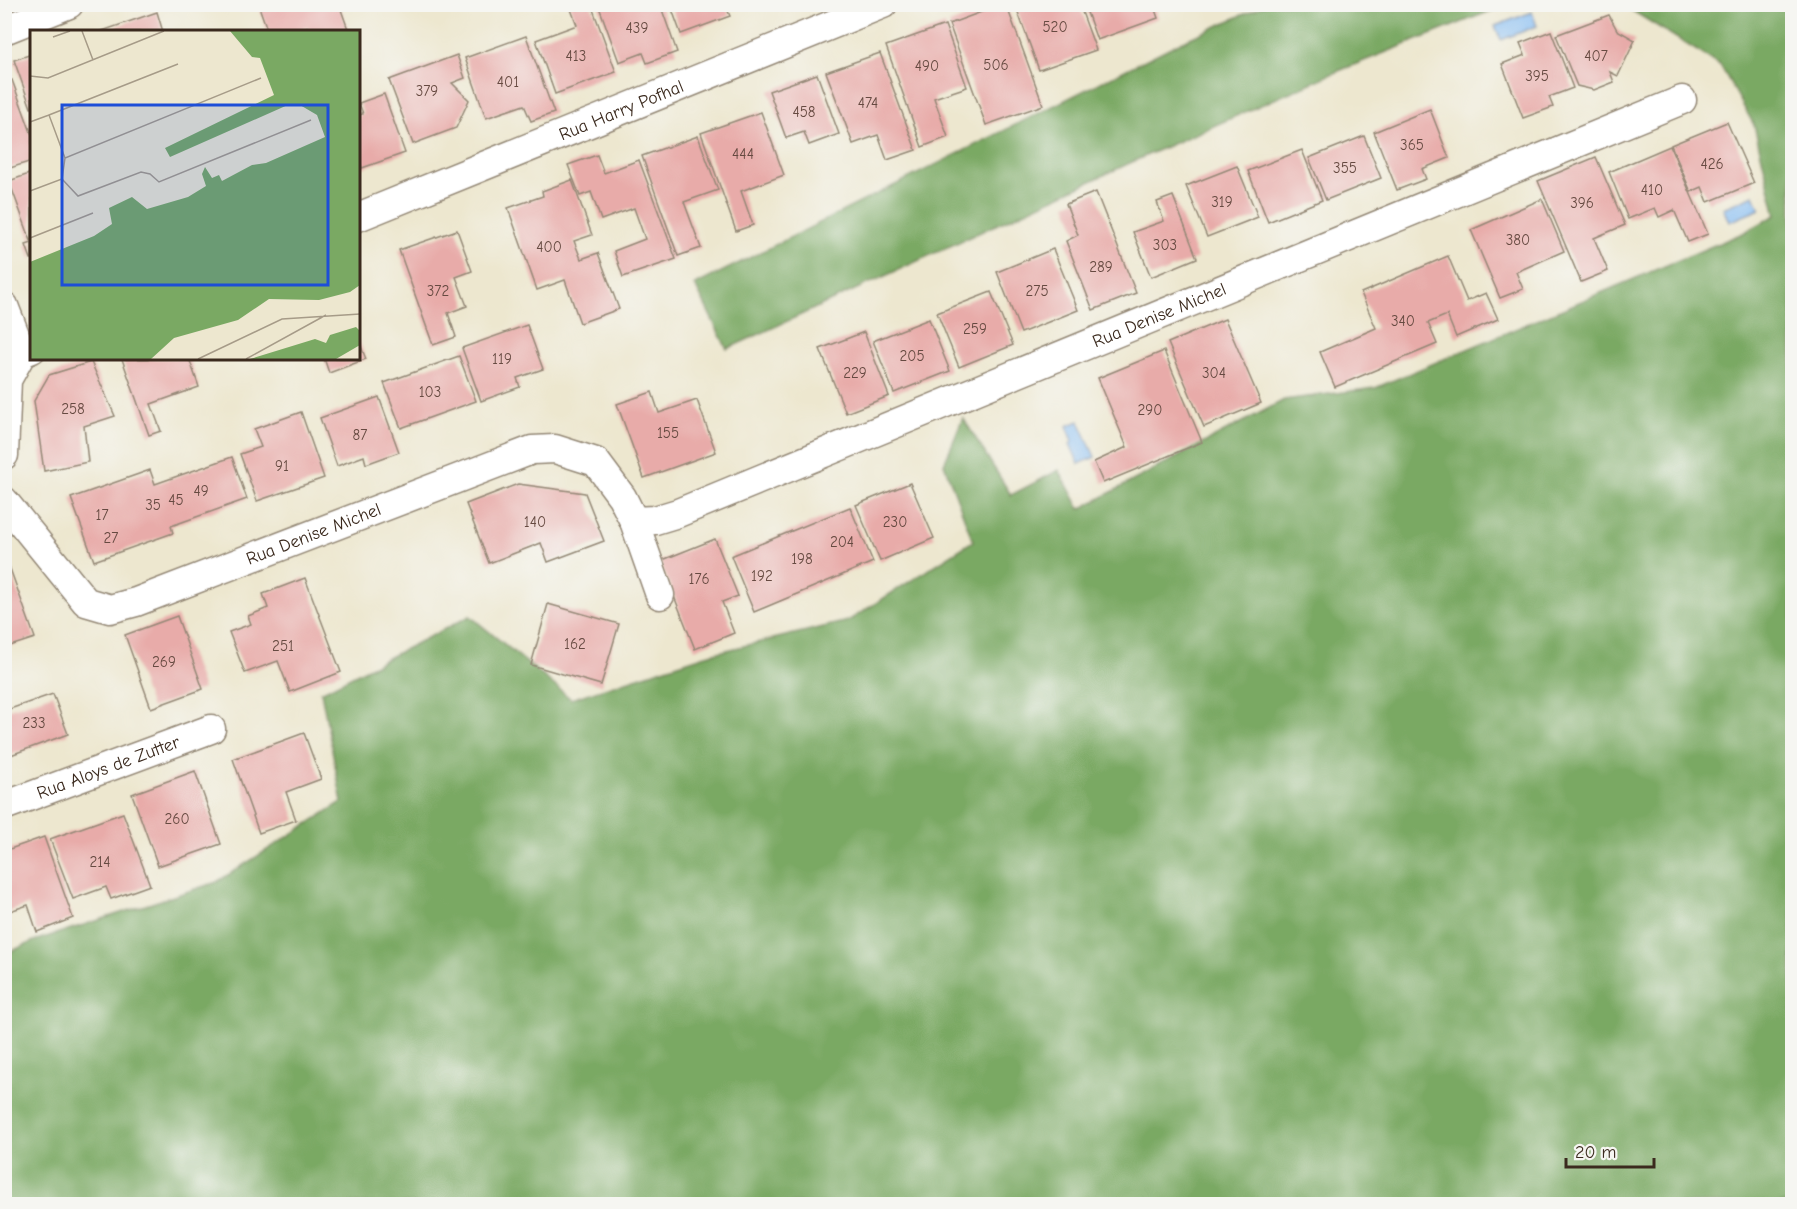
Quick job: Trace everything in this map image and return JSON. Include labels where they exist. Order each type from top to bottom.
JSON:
[{"type":"street","points":[[4,30],[69,4]]},
{"type":"street","name":"Rua Harry Pofhal","points":[[360,216],[883,4]]},
{"type":"street","name":"Rua Denise Michel","points":[[634,521],[655,520],[678,513],[1682,100]]},
{"type":"street","points":[[4,306],[27,351],[7,380],[4,456]]},
{"type":"street","name":"Rua Denise Michel","points":[[4,501],[86,602],[110,609],[136,602],[532,450],[555,449],[596,462],[622,497],[634,521],[660,595]]},
{"type":"street","name":"Rua Aloys de Zutter","points":[[4,806],[211,729]]},
{"type":"green space","points":[[1267,4],[1506,5],[1336,72],[1143,157],[727,349],[695,285],[1181,42]]},
{"type":"green space","points":[[1623,5],[1792,5],[1792,1204],[5,1204],[5,954],[34,941],[217,882],[342,802],[321,692],[470,616],[571,699],[706,655],[848,621],[973,541],[944,464],[963,418],[1011,495],[1059,470],[1080,509],[1284,400],[1375,388],[1743,233],[1776,215],[1754,125],[1720,65]]},
{"type":"water","points":[[1532,12],[1537,26],[1501,40],[1495,26]]},
{"type":"water","points":[[1754,195],[1760,209],[1729,222],[1723,208]]},
{"type":"water","points":[[1079,421],[1095,457],[1079,464],[1070,444],[1073,441],[1067,426]]},
{"type":"building","points":[[258,4],[339,4],[348,30],[308,30],[307,27],[300,30],[267,30]]},
{"type":"building","points":[[569,4],[591,4],[616,72],[555,94],[536,40],[577,25]]},
{"type":"building","points":[[598,4],[660,4],[677,52],[647,63],[643,53],[619,62]]},
{"type":"building","points":[[670,4],[725,4],[730,16],[681,34]]},
{"type":"building","points":[[1006,4],[1043,105],[986,125],[949,24]]},
{"type":"building","points":[[1015,4],[1079,4],[1096,50],[1039,70]]},
{"type":"building","points":[[1084,4],[1153,4],[1158,18],[1097,40]]},
{"type":"building","points":[[157,12],[162,30],[105,30]]},
{"type":"building","points":[[1609,15],[1617,30],[1635,40],[1618,76],[1610,72],[1614,82],[1594,90],[1577,86],[1556,35]]},
{"type":"building","points":[[945,25],[967,87],[934,98],[948,137],[922,147],[886,46]]},
{"type":"building","points":[[1551,31],[1573,88],[1549,97],[1553,107],[1523,118],[1502,64],[1525,55],[1520,43]]},
{"type":"building","points":[[526,36],[554,113],[531,121],[524,105],[486,118],[465,58]]},
{"type":"building","points":[[880,53],[916,150],[887,160],[878,135],[853,144],[826,72]]},
{"type":"building","points":[[30,55],[30,105],[14,60]]},
{"type":"building","points":[[457,55],[465,78],[452,83],[469,100],[456,128],[413,144],[389,80]]},
{"type":"building","points":[[817,74],[839,134],[809,145],[804,132],[786,138],[769,91]]},
{"type":"building","points":[[12,80],[30,130],[30,162],[4,170],[4,82]]},
{"type":"building","points":[[384,94],[405,153],[362,168],[360,163],[360,115],[363,114],[360,103]]},
{"type":"building","points":[[1430,109],[1449,158],[1422,169],[1426,179],[1397,190],[1374,132]]},
{"type":"building","points":[[761,112],[784,175],[741,191],[753,225],[736,231],[701,133]]},
{"type":"building","points":[[1727,122],[1754,183],[1708,202],[1702,187],[1691,192],[1671,145]]},
{"type":"building","points":[[698,136],[718,190],[684,202],[701,248],[678,256],[642,156]]},
{"type":"building","points":[[1364,136],[1381,178],[1326,200],[1309,158]]},
{"type":"building","points":[[1670,146],[1708,234],[1688,242],[1674,210],[1659,217],[1655,208],[1628,219],[1609,172]]},
{"type":"building","points":[[1302,150],[1322,200],[1268,222],[1248,171]]},
{"type":"building","points":[[597,155],[604,173],[639,160],[676,259],[623,277],[614,251],[645,239],[634,208],[601,220],[591,192],[580,196],[568,165]]},
{"type":"building","points":[[1596,157],[1625,225],[1594,238],[1608,271],[1581,282],[1538,181]]},
{"type":"building","points":[[1237,166],[1258,217],[1207,237],[1186,186]]},
{"type":"building","points":[[30,174],[30,238],[9,181]]},
{"type":"building","points":[[572,180],[592,235],[574,241],[581,259],[598,253],[619,309],[580,323],[565,280],[537,290],[508,208],[543,196],[542,191]]},
{"type":"building","points":[[1096,192],[1136,293],[1093,310],[1066,241],[1078,235],[1066,204]]},
{"type":"building","points":[[1173,196],[1197,258],[1151,277],[1133,232],[1164,221],[1157,202]]},
{"type":"building","points":[[1542,199],[1564,251],[1516,272],[1523,289],[1500,298],[1471,230]]},
{"type":"building","points":[[457,230],[472,271],[456,277],[467,306],[448,313],[456,337],[433,345],[399,250]]},
{"type":"building","points":[[30,244],[30,256],[26,245]]},
{"type":"building","points":[[1053,249],[1078,310],[1021,333],[997,272]]},
{"type":"building","points":[[1448,256],[1467,301],[1486,293],[1498,319],[1456,337],[1447,315],[1428,323],[1437,344],[1335,387],[1320,352],[1376,328],[1361,293]]},
{"type":"building","points":[[991,292],[1013,345],[959,367],[937,313]]},
{"type":"building","points":[[929,319],[950,371],[894,393],[873,341]]},
{"type":"building","points":[[1225,319],[1261,403],[1204,427],[1168,343]]},
{"type":"building","points":[[527,325],[543,369],[517,378],[520,387],[481,401],[462,348]]},
{"type":"building","points":[[864,332],[889,396],[846,413],[820,349]]},
{"type":"building","points":[[360,344],[366,359],[329,373],[325,360],[360,360]]},
{"type":"building","points":[[1164,351],[1202,442],[1103,483],[1094,462],[1127,447],[1098,378]]},
{"type":"building","points":[[459,356],[476,401],[401,428],[384,383]]},
{"type":"building","points":[[122,360],[190,360],[199,387],[151,404],[161,431],[149,435]]},
{"type":"building","points":[[91,362],[115,416],[84,426],[88,462],[44,471],[34,401],[49,375]]},
{"type":"building","points":[[652,392],[659,413],[697,400],[716,452],[644,478],[617,404]]},
{"type":"building","points":[[379,397],[399,452],[366,464],[364,456],[337,466],[320,418]]},
{"type":"building","points":[[301,412],[324,478],[257,501],[240,454],[261,447],[254,429]]},
{"type":"building","points":[[232,457],[247,499],[171,526],[173,533],[94,561],[71,498],[150,470],[155,484]]},
{"type":"building","points":[[910,483],[934,538],[880,561],[856,505]]},
{"type":"building","points":[[518,484],[585,493],[604,541],[548,562],[541,543],[489,563],[466,504]]},
{"type":"building","points":[[850,507],[873,562],[754,612],[731,556]]},
{"type":"building","points":[[715,539],[738,596],[722,602],[734,633],[695,649],[660,561]]},
{"type":"building","points":[[4,552],[35,638],[4,648]]},
{"type":"building","points":[[305,578],[341,672],[290,692],[278,661],[245,673],[229,632],[251,624],[248,616],[268,608],[263,594]]},
{"type":"building","points":[[548,604],[619,624],[601,685],[531,665]]},
{"type":"building","points":[[177,616],[203,689],[151,708],[125,635]]},
{"type":"building","points":[[53,694],[68,734],[8,756],[4,744],[4,711]]},
{"type":"building","points":[[304,733],[321,779],[286,792],[296,820],[259,833],[233,759]]},
{"type":"building","points":[[195,771],[221,844],[158,866],[132,794]]},
{"type":"building","points":[[123,813],[150,885],[111,899],[106,887],[73,899],[50,839]]},
{"type":"building","points":[[44,837],[73,918],[37,932],[28,905],[4,913],[4,851]]}]
